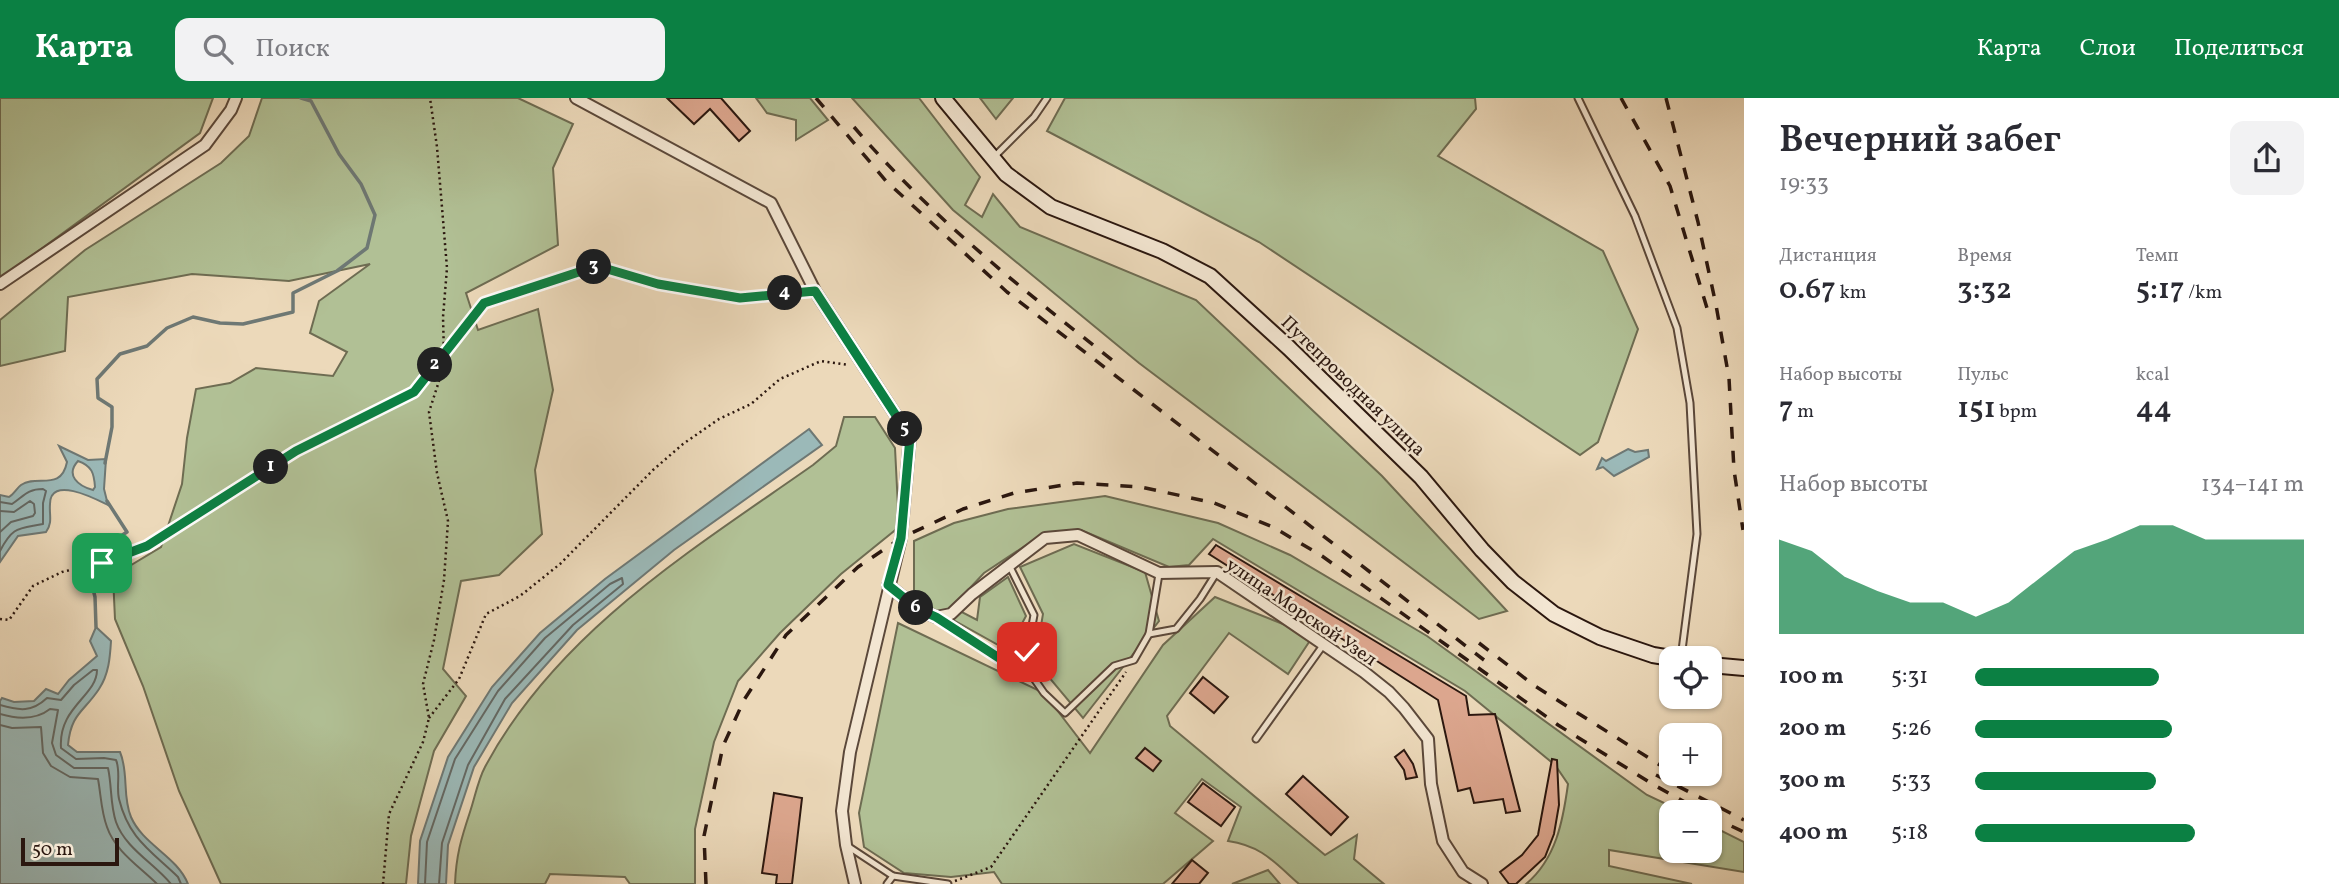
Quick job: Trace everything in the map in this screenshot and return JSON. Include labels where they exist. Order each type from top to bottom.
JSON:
[{"type":"main road","name":"Путепроводная улица","points":[[943,98],[1006,174],[1051,207],[1162,251],[1210,276],[1289,348],[1421,477],[1482,550],[1513,582],[1554,614],[1600,637],[1659,656]]},
{"type":"main road","points":[[1722,666],[1744,668]]},
{"type":"street","points":[[0,285],[205,145],[231,110],[236,98]]},
{"type":"street","points":[[576,98],[771,203],[815,291],[910,437],[901,538],[849,752],[842,811],[855,884]]},
{"type":"street","name":"улица Морской Узел","points":[[936,617],[951,614],[1045,538],[1078,535],[1159,573],[1217,572],[1324,644],[1389,692],[1428,739],[1431,785],[1443,841],[1463,872],[1482,884]]},
{"type":"street","points":[[888,585],[918,609],[936,617]]},
{"type":"lane","points":[[992,158],[1034,117],[1047,98]]},
{"type":"lane","points":[[1578,98],[1634,216],[1677,328],[1690,403],[1697,534],[1683,646]]},
{"type":"lane","points":[[999,658],[1027,652],[1034,615],[1009,565]]},
{"type":"lane","points":[[1149,634],[1176,629],[1217,572]]},
{"type":"lane","points":[[936,617],[999,658],[1028,670],[1044,693],[1065,713],[1114,666],[1134,660],[1149,634],[1159,573]]},
{"type":"lane","points":[[1256,739],[1324,644]]},
{"type":"lane","points":[[846,845],[893,876],[948,884]]},
{"type":"lane","points":[[887,884],[893,876]]},
{"type":"path","points":[[429,718],[423,684],[444,580],[448,521],[437,473],[429,412],[440,378],[444,354],[443,317],[447,268],[430,98]]},
{"type":"path","points":[[0,620],[9,620],[33,586],[62,572],[113,560],[147,546],[296,451],[414,392],[484,303],[597,266],[658,284],[740,298],[815,291]]},
{"type":"path","points":[[383,884],[389,814],[423,742],[429,718],[459,679],[486,614],[520,596],[560,564],[653,470],[683,444],[719,419],[751,404],[780,379],[821,361],[866,368]]},
{"type":"path","points":[[948,884],[991,867],[1134,660]]},
{"type":"green space","points":[[0,98],[213,98],[200,133],[0,279]]},
{"type":"green space","points":[[262,98],[518,98],[573,124],[553,168],[558,245],[466,293],[478,330],[538,309],[553,390],[535,470],[542,534],[499,575],[461,581],[443,669],[466,696],[434,751],[411,836],[406,884],[221,884],[179,791],[143,686],[115,619],[113,576],[161,547],[182,484],[196,389],[230,383],[256,368],[333,376],[347,352],[310,333],[319,301],[370,264],[289,281],[192,274],[68,297],[65,351],[0,366],[0,320],[85,250],[221,163],[249,136]]},
{"type":"green space","points":[[756,98],[810,98],[828,120],[796,140],[796,120],[767,113]]},
{"type":"green space","points":[[852,98],[919,98],[980,177],[965,205],[982,217],[993,194],[1020,227],[1196,300],[1382,476],[1507,611],[1479,619],[1139,363],[953,210]]},
{"type":"green space","points":[[980,98],[1013,98],[996,119]]},
{"type":"green space","points":[[1065,98],[1475,98],[1476,109],[1438,156],[1603,251],[1638,329],[1598,442],[1580,455],[1259,242],[1047,131]]},
{"type":"green space","points":[[844,417],[875,417],[895,448],[899,527],[841,574],[780,633],[738,681],[714,742],[695,829],[695,884],[630,884],[625,877],[550,874],[545,884],[455,884],[460,848],[483,772],[515,719],[550,675],[631,597],[836,446]]},
{"type":"green space","points":[[1105,496],[1218,523],[1290,555],[1427,636],[1647,795],[1659,801],[1659,858],[1609,850],[1609,866],[1692,884],[1526,884],[1545,863],[1564,812],[1568,784],[1555,765],[1465,691],[1213,539],[1189,565],[1169,567],[1081,530],[1043,534],[984,573],[952,607],[977,620],[980,597],[1008,577],[1026,616],[1011,644],[1036,655],[1043,614],[1020,567],[1074,544],[1145,572],[1159,621],[1083,718],[1043,670],[914,598],[914,541],[954,523],[1008,509]]},
{"type":"green space","points":[[1215,597],[1313,636],[1288,674],[1229,633],[1167,716],[1170,726],[1325,855],[1357,835],[1354,859],[1384,884],[1299,884],[1259,851],[1228,841],[1241,807],[1202,779],[1175,813],[1213,841],[1163,884],[1002,884],[994,872],[951,877],[904,873],[864,847],[859,813],[898,623],[1044,693],[1090,753],[1163,645]]},
{"type":"green space","points":[[1722,831],[1744,842],[1744,872],[1689,863],[1722,863]]},
{"type":"green space","points":[[1268,870],[1280,884],[1232,884]]},
{"type":"water","points":[[809,429],[822,445],[674,550],[577,630],[512,703],[474,767],[448,845],[446,884],[418,884],[420,841],[448,757],[492,687],[540,633],[605,579]]},
{"type":"water","points":[[59,446],[88,460],[106,459],[104,489],[108,505],[74,491],[57,491],[52,495],[50,522],[46,532],[18,536],[0,562],[0,495],[9,497],[27,482],[54,480],[60,477],[67,462]],"holes":[[[78,461],[93,474],[93,490],[82,486],[73,475]]]},
{"type":"water","points":[[1628,449],[1635,452],[1648,450],[1649,457],[1614,476],[1603,467],[1597,469],[1602,458],[1606,461]]},
{"type":"water","points":[[96,627],[111,641],[108,665],[99,689],[75,719],[68,745],[77,752],[120,752],[128,809],[136,827],[176,866],[188,884],[0,884],[0,701],[2,698],[14,702],[34,701],[46,689],[58,694],[69,680],[97,656],[90,641]]},
{"type":"building","points":[[667,98],[721,98],[750,131],[739,141],[710,109],[694,124]]},
{"type":"building","points":[[1216,545],[1466,696],[1469,715],[1495,714],[1520,811],[1506,813],[1503,799],[1474,803],[1470,788],[1458,791],[1438,700],[1209,554]]},
{"type":"building","points":[[1203,677],[1228,697],[1214,713],[1190,693]]},
{"type":"building","points":[[1145,748],[1161,761],[1153,771],[1136,758]]},
{"type":"building","points":[[1404,750],[1417,777],[1406,779],[1404,770],[1395,757]]},
{"type":"building","points":[[1552,759],[1557,760],[1559,805],[1554,834],[1545,857],[1516,884],[1509,884],[1500,872],[1522,855],[1538,835]]},
{"type":"building","points":[[1303,776],[1348,817],[1331,835],[1286,794]]},
{"type":"building","points":[[1203,783],[1235,807],[1221,826],[1188,802]]},
{"type":"building","points":[[774,793],[802,798],[792,884],[776,884],[777,875],[762,873]]},
{"type":"building","points":[[1192,860],[1208,873],[1199,884],[1172,884]]},
{"type":"waterway","points":[[105,463],[112,427],[112,407],[98,398],[97,379],[120,354],[147,346],[167,328],[193,317],[220,323],[243,324],[293,312],[293,293],[337,271],[367,248],[375,215],[361,184],[339,154],[311,101],[301,98]]},
{"type":"waterway","points":[[96,627],[95,597],[90,577],[110,553],[113,541],[127,532],[107,501]]},
{"type":"railway","points":[[816,98],[886,181],[1007,292],[1484,660]]},
{"type":"railway","points":[[1621,98],[1670,186],[1710,318]]},
{"type":"railway","points":[[1666,98],[1716,305],[1729,378],[1734,470],[1743,530]]},
{"type":"railway","points":[[854,127],[914,192],[946,222],[1116,363]]},
{"type":"railway","points":[[706,884],[704,836],[723,746],[744,700],[786,635],[858,567],[901,538],[963,509],[1014,493],[1077,483],[1141,487],[1214,503],[1273,527],[1322,556],[1558,725],[1681,800]]},
{"type":"railway","points":[[1479,643],[1535,686],[1659,764]]},
{"type":"railway","points":[[1656,775],[1744,820]]},
{"type":"railway","points":[[1722,822],[1744,832]]},
{"type":"route","points":[[102,563],[147,546],[296,451],[414,392],[484,303],[597,266],[658,284],[740,298],[815,291],[910,437],[901,538],[888,585],[918,609],[936,617],[999,658],[1027,652]]}]
